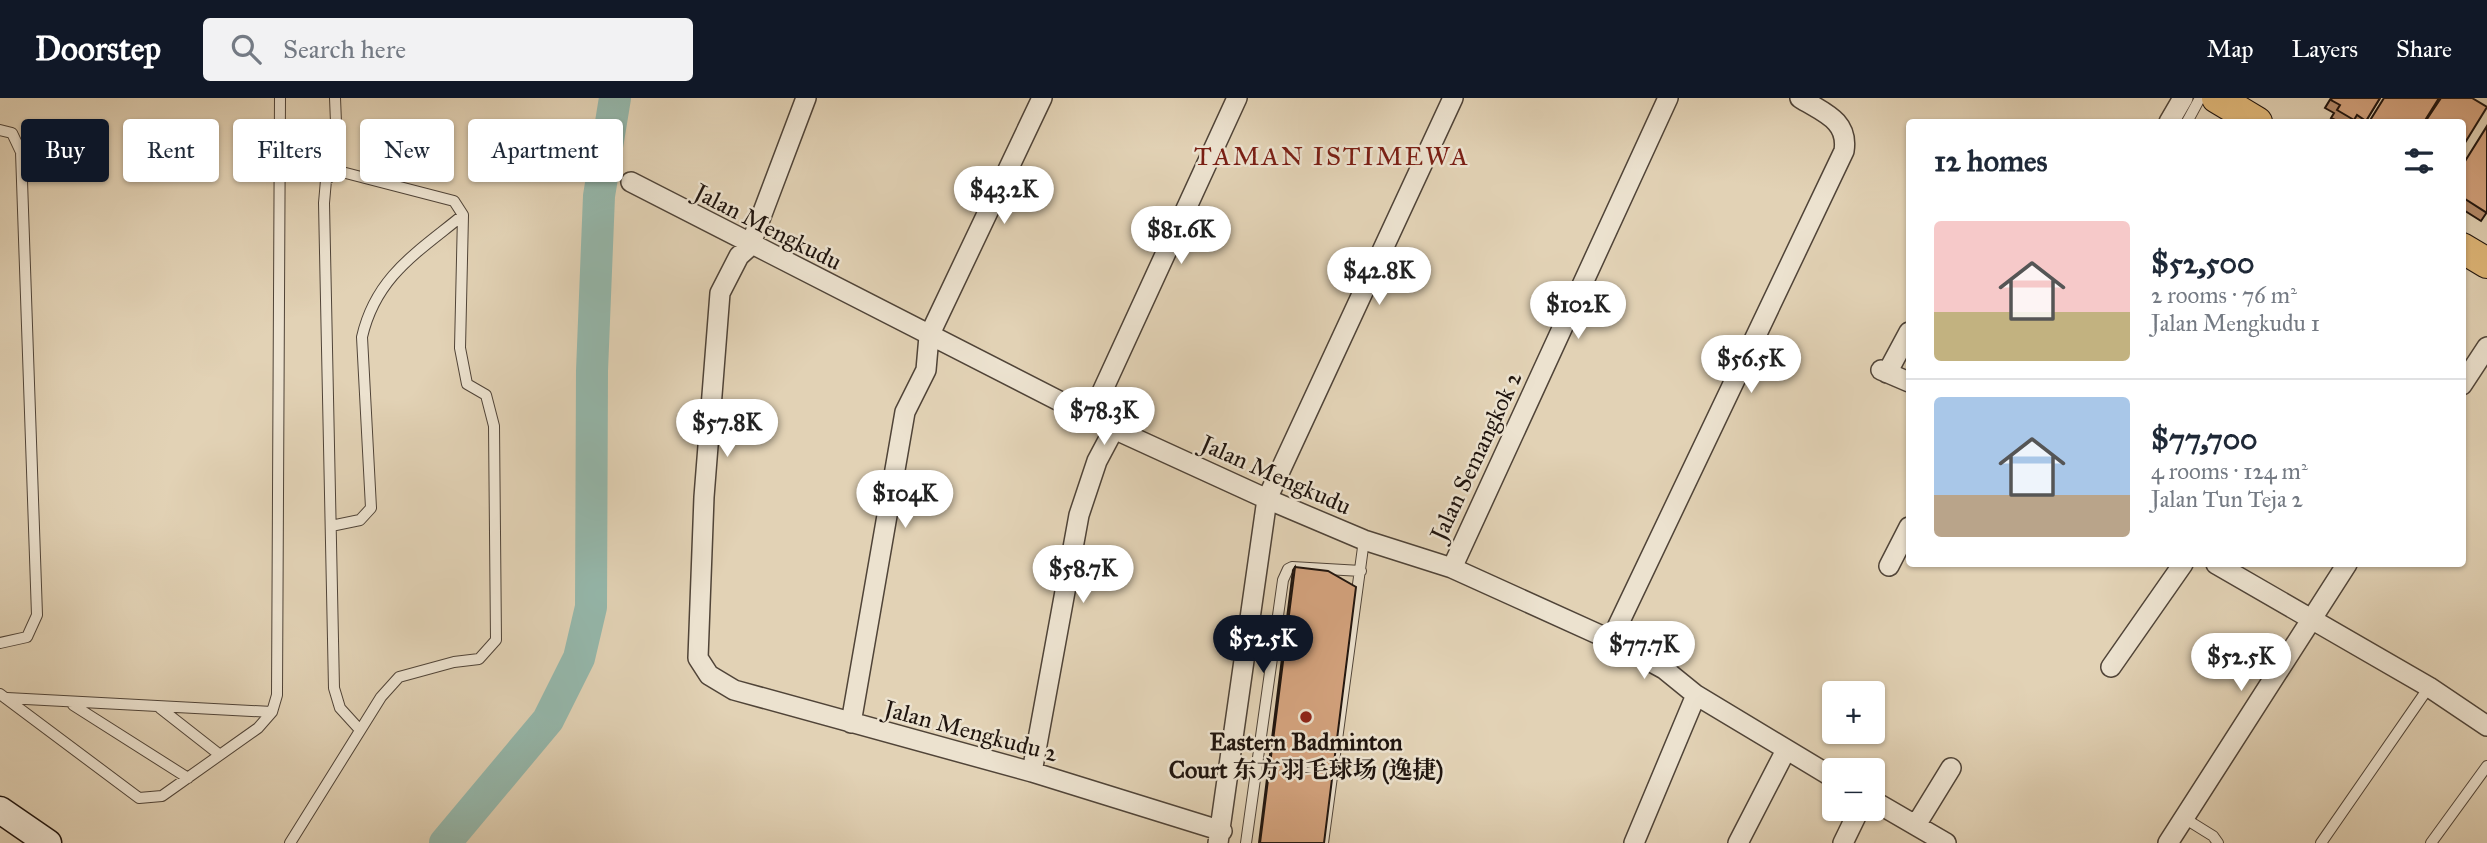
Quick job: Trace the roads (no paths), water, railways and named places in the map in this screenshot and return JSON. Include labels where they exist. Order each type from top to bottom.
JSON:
[{"type":"main road","points":[[2217,98],[2252,119]]},
{"type":"main road","points":[[2466,250],[2487,263]]},
{"type":"street","points":[[750,246],[806,98]]},
{"type":"street","points":[[851,723],[905,412],[926,370],[929,336],[1042,98]]},
{"type":"street","points":[[1090,418],[1237,98]]},
{"type":"street","points":[[1220,837],[1267,499],[1453,98]]},
{"type":"street","name":"Jalan Semangkok 2","points":[[1452,568],[1668,98]]},
{"type":"street","points":[[1611,640],[1841,161],[1846,138],[1839,122],[1800,98]]},
{"type":"street","points":[[2171,119],[2183,98]]},
{"type":"street","name":"Jalan Mengkudu","points":[[631,182],[750,246],[1090,418],[1267,499],[1364,540],[1452,568],[1611,640],[1664,669],[1696,695],[1822,771]]},
{"type":"street","name":"Jalan Mengkudu 2","points":[[750,246],[739,256],[720,293],[704,498],[698,658],[709,675],[734,690],[1032,772],[1220,837]]},
{"type":"street","points":[[1906,337],[1884,371],[1906,382]]},
{"type":"street","points":[[2466,379],[2487,347]]},
{"type":"street","points":[[1032,772],[1079,515],[1097,461],[1114,429]]},
{"type":"street","points":[[1889,566],[1906,533]]},
{"type":"street","points":[[2111,667],[2181,567]]},
{"type":"street","points":[[2221,567],[2429,687],[2487,726]]},
{"type":"street","points":[[2168,843],[2345,567]]},
{"type":"street","points":[[1634,843],[1696,695]]},
{"type":"street","points":[[1738,843],[1786,750]]},
{"type":"street","points":[[1916,825],[1951,768]]},
{"type":"street","points":[[1885,807],[1946,843]]},
{"type":"street","points":[[0,810],[48,843]]},
{"type":"street","points":[[1843,843],[1854,821]]},
{"type":"lane","points":[[3,696],[139,798],[162,796],[258,729],[271,712],[277,695],[279,98]]},
{"type":"lane","points":[[335,98],[336,119]]},
{"type":"lane","points":[[2189,119],[2200,98]]},
{"type":"lane","points":[[0,130],[12,133],[21,152],[37,615],[27,637],[0,643]]},
{"type":"lane","points":[[290,843],[381,697],[399,677],[454,662],[479,659],[496,640],[494,426],[486,395],[467,384],[460,348],[463,215],[454,201],[346,172]]},
{"type":"lane","points":[[326,182],[324,203],[334,688],[340,708],[360,730]]},
{"type":"lane","points":[[331,526],[360,520],[371,508],[362,337],[366,317],[380,289],[393,272],[463,215]]},
{"type":"lane","points":[[1324,843],[1364,540]]},
{"type":"lane","points":[[1246,843],[1283,580],[1292,567],[1361,571]]},
{"type":"lane","points":[[2321,843],[2429,687]]},
{"type":"lane","points":[[3,696],[72,704],[271,712]]},
{"type":"lane","points":[[72,704],[188,778]]},
{"type":"lane","points":[[160,708],[220,755]]},
{"type":"lane","points":[[2431,843],[2487,766]]},
{"type":"lane","points":[[2184,818],[2218,843]]},
{"type":"waterway","points":[[445,843],[548,720],[579,658],[591,607],[592,371],[599,196],[615,98]]},
{"type":"place","name":"Eastern Badminton Court 东方羽毛球场 (逸捷)","points":[[1306,717]]},
{"type":"district","name":"TAMAN ISTIMEWA","points":[[1332,156]]}]
